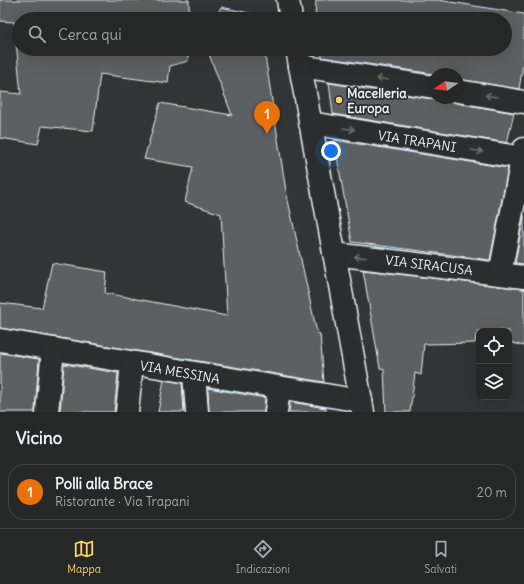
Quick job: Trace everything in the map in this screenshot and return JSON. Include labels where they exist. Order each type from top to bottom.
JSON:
[{"type":"street","points":[[288,0],[290,12]]},
{"type":"street","points":[[362,406],[298,57],[428,86]]},
{"type":"street","points":[[464,92],[524,102]]},
{"type":"street","name":"VIA TRAPANI","points":[[310,123],[524,155]]},
{"type":"street","points":[[500,274],[524,155]]},
{"type":"street","name":"VIA SIRACUSA","points":[[334,254],[524,277]]},
{"type":"street","name":"VIA MESSINA","points":[[0,340],[279,389],[362,406]]},
{"type":"street","points":[[46,412],[53,349]]},
{"type":"street","points":[[127,412],[132,363]]},
{"type":"street","points":[[194,374],[197,412]]},
{"type":"street","points":[[276,412],[279,389]]},
{"type":"building","points":[[0,0],[189,0],[189,12],[12,12],[12,22],[0,21]]},
{"type":"building","points":[[316,0],[438,0],[512,12],[315,12]]},
{"type":"building","points":[[221,7],[244,12],[218,12]]},
{"type":"building","points":[[512,12],[524,14],[524,58],[519,89],[464,80],[464,68],[428,68],[428,73],[322,56],[512,56]]},
{"type":"building","points":[[17,56],[188,56],[188,61],[170,66],[168,83],[100,74],[93,131],[42,126],[38,144],[0,138],[0,92],[21,94]]},
{"type":"building","points":[[210,56],[265,56],[286,191],[317,333],[320,334],[324,382],[0,328],[0,303],[42,308],[52,263],[107,272],[105,293],[227,316],[221,214],[185,202],[193,167],[144,159],[160,103],[232,115]]},
{"type":"building","points":[[329,83],[428,98],[428,104],[462,104],[514,113],[507,143],[333,114]]},
{"type":"building","points":[[334,140],[508,168],[490,260],[352,242]]},
{"type":"building","points":[[524,215],[524,264],[515,263]]},
{"type":"building","points":[[363,270],[524,289],[524,346],[512,343],[512,328],[476,328],[475,343],[424,344],[421,375],[415,373],[410,412],[386,412],[384,369],[380,368]]},
{"type":"building","points":[[0,353],[39,359],[35,412],[0,412]]},
{"type":"building","points":[[64,364],[118,373],[114,412],[60,412]]},
{"type":"building","points":[[164,380],[182,383],[184,412],[158,412]]},
{"type":"building","points":[[208,388],[265,398],[264,412],[209,412]]},
{"type":"building","points":[[290,402],[326,408],[326,412],[289,412]]},
{"type":"place","name":"Macelleria Europa","points":[[339,100]]},
{"type":"place","name":"Polli alla Brace","points":[[267,134]]}]
